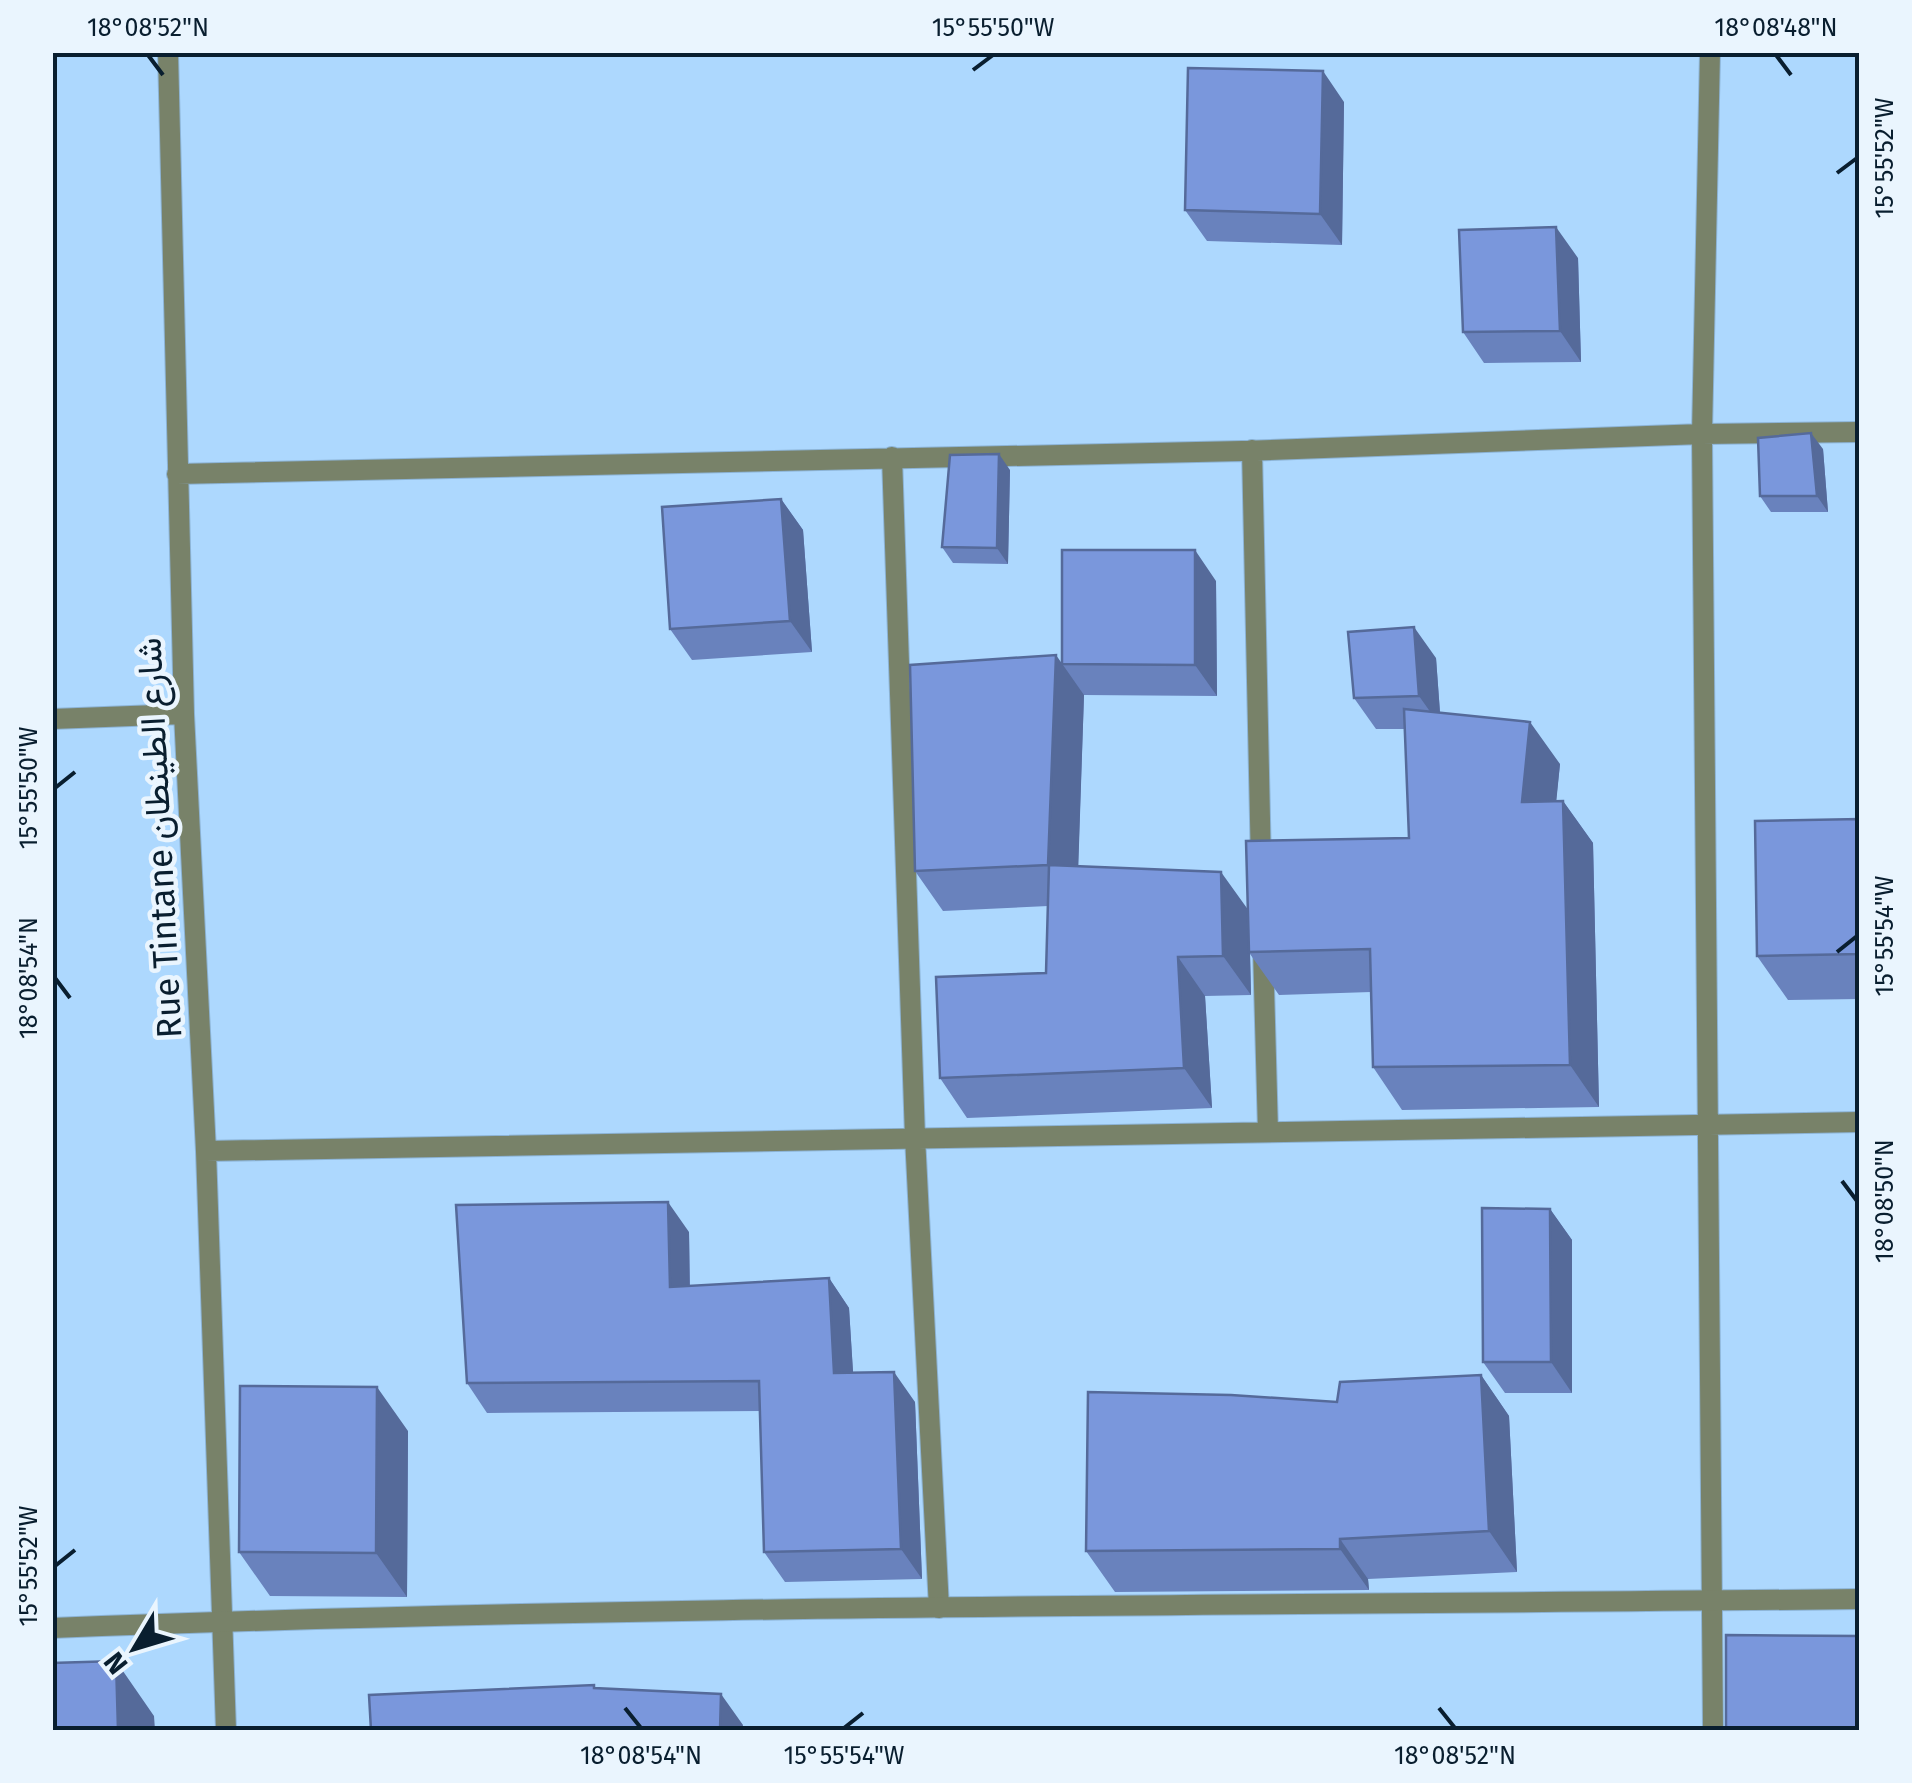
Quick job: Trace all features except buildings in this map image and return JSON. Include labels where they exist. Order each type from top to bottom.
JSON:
[{"type":"street","name":"Rue Tintane شارع الطينطان","points":[[168,52],[184,714],[206,1150],[226,1730]]},
{"type":"street","points":[[1710,52],[1702,434],[1713,1730]]},
{"type":"street","points":[[178,474],[1860,432]]},
{"type":"street","points":[[1252,450],[1262,879]]},
{"type":"street","points":[[892,456],[915,1137],[939,1608]]},
{"type":"street","points":[[52,719],[184,714]]},
{"type":"street","points":[[1263,938],[1268,1132]]},
{"type":"street","points":[[206,1150],[1860,1122]]},
{"type":"street","points":[[52,1628],[222,1621],[939,1608],[1860,1600]]}]
